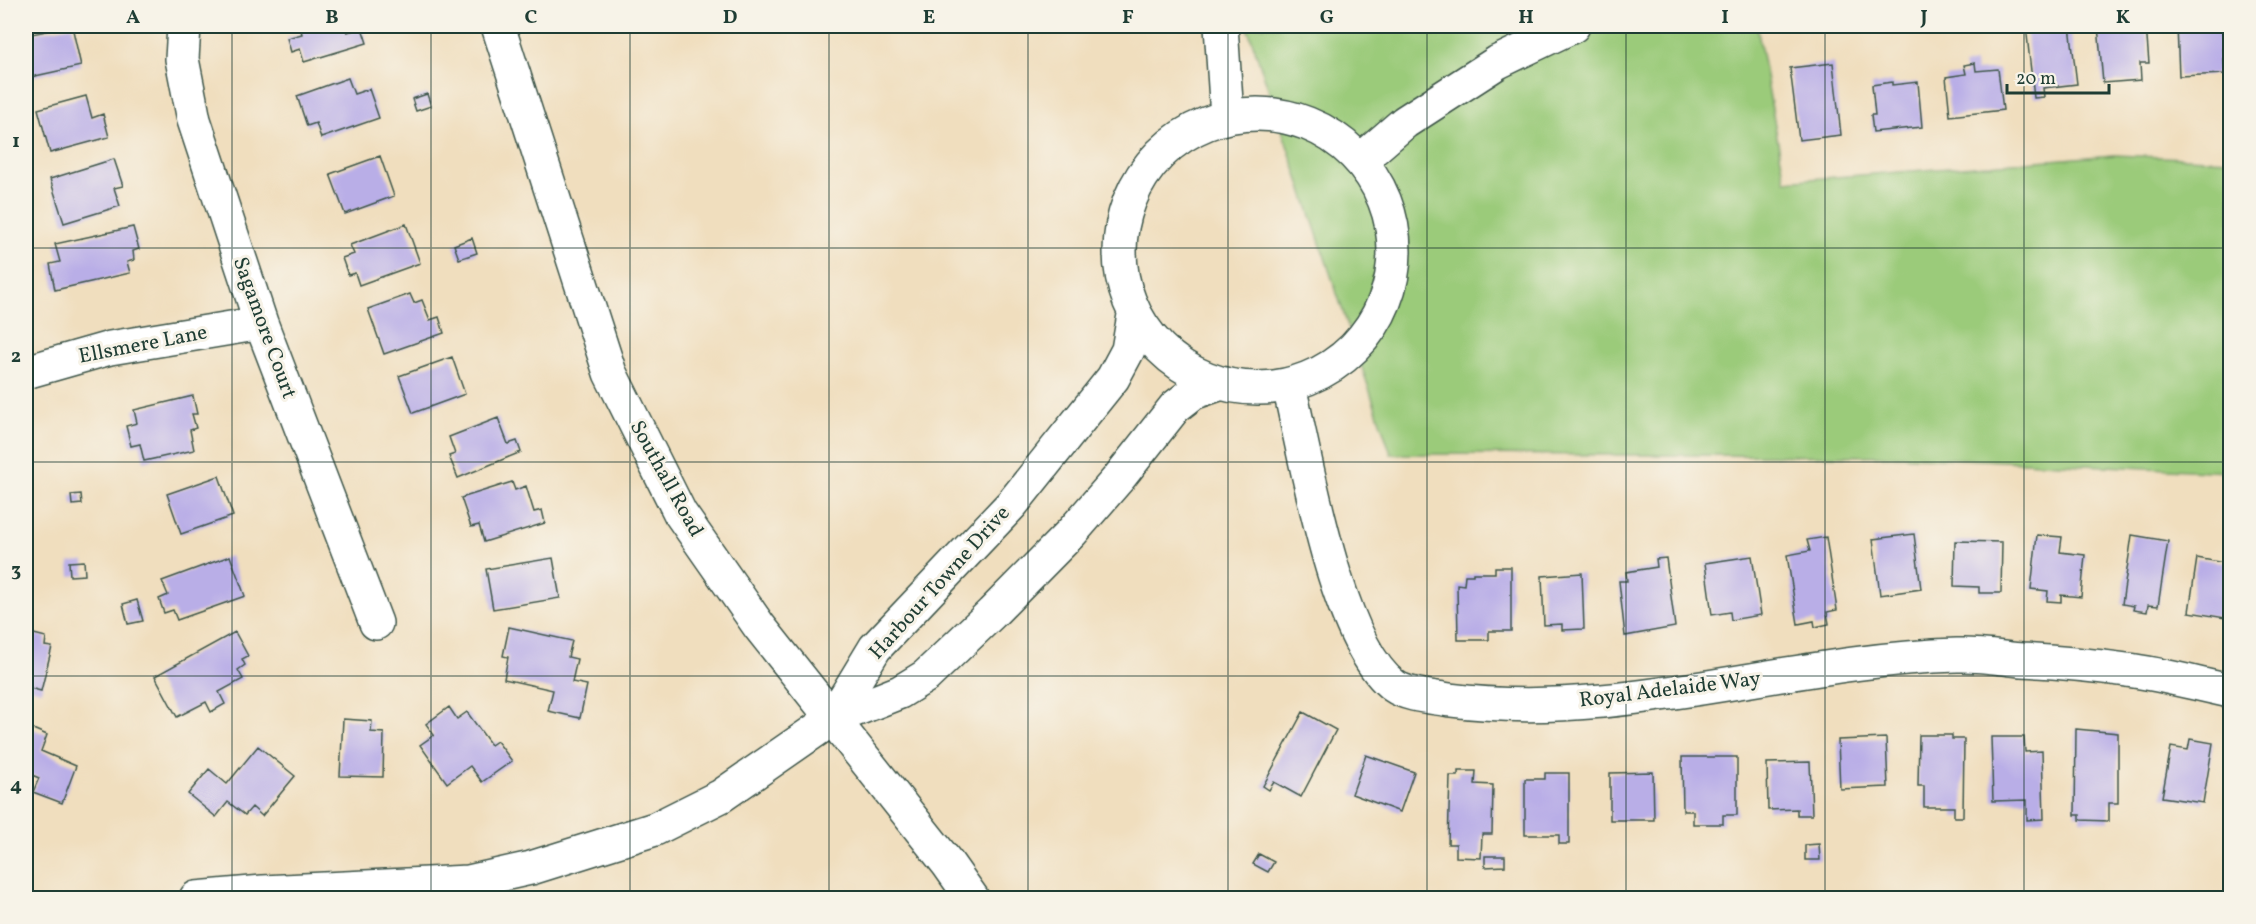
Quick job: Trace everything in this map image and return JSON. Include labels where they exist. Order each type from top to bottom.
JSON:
[{"type":"street","name":"Sagamore Court","points":[[184,26],[182,59],[194,120],[261,323],[376,622]]},
{"type":"street","name":"Southall Road","points":[[498,26],[610,373],[680,513],[759,626],[948,864],[972,898]]},
{"type":"street","points":[[1221,26],[1227,117]]},
{"type":"street","points":[[1360,160],[1405,122],[1498,62],[1573,26]]},
{"type":"street","name":"Harbour Towne Drive","points":[[1256,114],[1286,116],[1339,141],[1360,160],[1384,197],[1395,239],[1392,282],[1375,322],[1347,356],[1320,374],[1289,386],[1257,389],[1219,384],[1196,375],[1170,358],[1150,339],[1134,315],[1124,289],[1119,261],[1120,233],[1124,215],[1138,180],[1167,147],[1195,128],[1227,117],[1256,114]]},
{"type":"street","name":"Harbour Towne Drive","points":[[832,719],[875,648],[1012,504],[1113,378],[1128,350],[1134,315]]},
{"type":"street","name":"Ellsmere Lane","points":[[26,372],[110,348],[261,323]]},
{"type":"street","name":"Harbour Towne Drive","points":[[832,719],[900,692],[926,676],[1072,532],[1175,407],[1193,393],[1219,384]]},
{"type":"street","name":"Royal Adelaide Way","points":[[1289,386],[1316,505],[1337,582],[1355,634],[1372,664],[1395,688],[1428,697],[1483,704],[1605,701],[1709,689],[1814,670],[1960,654],[2129,670],[2230,691]]},
{"type":"street","points":[[196,898],[263,892],[426,892],[531,868],[655,829],[721,796],[832,719]]},
{"type":"green space","points":[[1247,26],[1757,26],[1785,181],[2114,155],[2230,160],[2230,472],[1898,456],[1391,454]]},
{"type":"building","points":[[72,26],[81,66],[26,78],[26,35]]},
{"type":"building","points":[[300,26],[345,26],[347,32],[362,28],[367,43],[304,62],[300,49],[291,52],[287,38],[302,34]]},
{"type":"building","points":[[2026,26],[2070,26],[2077,84],[2043,88],[2044,97],[2034,98]]},
{"type":"building","points":[[2098,26],[2146,26],[2149,63],[2140,63],[2141,80],[2103,83]]},
{"type":"building","points":[[2177,26],[2222,26],[2225,74],[2179,76]]},
{"type":"building","points":[[1833,63],[1841,135],[1799,140],[1790,68]]},
{"type":"building","points":[[1975,63],[1976,71],[1998,69],[2003,110],[1950,116],[1946,77],[1966,74],[1964,65]]},
{"type":"building","points":[[348,78],[354,94],[369,89],[379,118],[321,138],[316,123],[307,126],[297,96]]},
{"type":"building","points":[[1892,82],[1892,85],[1918,82],[1922,127],[1873,132],[1871,115],[1875,115],[1872,85]]},
{"type":"building","points":[[427,94],[431,106],[416,111],[412,99]]},
{"type":"building","points":[[86,96],[92,118],[103,114],[109,137],[50,153],[38,109]]},
{"type":"building","points":[[380,156],[394,196],[345,214],[330,174]]},
{"type":"building","points":[[114,159],[123,186],[114,188],[120,206],[64,223],[50,179]]},
{"type":"building","points":[[406,224],[420,263],[359,285],[355,273],[348,275],[342,258],[354,254],[350,245]]},
{"type":"building","points":[[133,227],[139,249],[133,251],[134,260],[127,262],[130,273],[55,290],[50,264],[60,262],[55,244]]},
{"type":"building","points":[[472,238],[477,253],[459,259],[454,245]]},
{"type":"building","points":[[410,294],[414,303],[422,300],[430,320],[439,317],[444,333],[384,354],[368,309]]},
{"type":"building","points":[[452,357],[465,394],[413,413],[399,376]]},
{"type":"building","points":[[193,396],[197,414],[192,414],[196,428],[190,430],[194,450],[144,461],[140,444],[131,446],[126,426],[137,423],[134,410]]},
{"type":"building","points":[[498,418],[508,444],[517,441],[521,452],[458,478],[449,456],[455,454],[449,437]]},
{"type":"building","points":[[219,476],[233,516],[181,534],[167,494]]},
{"type":"building","points":[[512,482],[515,490],[526,486],[534,512],[542,510],[545,523],[484,542],[479,525],[471,527],[461,498]]},
{"type":"building","points":[[81,494],[82,504],[72,505],[71,495]]},
{"type":"building","points":[[1914,534],[1921,589],[1880,595],[1873,539]]},
{"type":"building","points":[[2037,535],[2062,537],[2060,552],[2085,555],[2081,597],[2061,595],[2061,602],[2047,601],[2048,591],[2031,589]]},
{"type":"building","points":[[2132,535],[2168,541],[2158,606],[2148,605],[2147,612],[2133,610],[2134,606],[2122,604]]},
{"type":"building","points":[[1826,537],[1837,610],[1827,612],[1829,624],[1815,627],[1814,621],[1798,624],[1787,555],[1810,551],[1807,540]]},
{"type":"building","points":[[1955,541],[2002,542],[2001,593],[1979,593],[1979,587],[1954,586]]},
{"type":"building","points":[[230,556],[245,596],[177,620],[173,610],[164,613],[159,599],[168,595],[162,581]]},
{"type":"building","points":[[1752,556],[1761,615],[1731,620],[1730,612],[1712,615],[1705,563]]},
{"type":"building","points":[[553,558],[560,598],[493,609],[486,569]]},
{"type":"building","points":[[1666,558],[1675,627],[1625,636],[1619,581],[1627,581],[1626,572],[1657,567],[1656,559]]},
{"type":"building","points":[[2197,558],[2230,564],[2225,618],[2189,612]]},
{"type":"building","points":[[84,561],[85,575],[70,576],[69,562]]},
{"type":"building","points":[[1495,567],[1511,567],[1511,631],[1489,631],[1489,640],[1458,640],[1457,584],[1464,585],[1465,575],[1495,573]]},
{"type":"building","points":[[1582,573],[1584,629],[1562,630],[1562,624],[1544,625],[1542,576]]},
{"type":"building","points":[[137,600],[143,621],[128,624],[123,604]]},
{"type":"building","points":[[509,627],[572,641],[568,657],[577,659],[572,682],[587,685],[580,718],[548,711],[553,690],[504,679],[508,657],[503,656]]},
{"type":"building","points":[[26,632],[46,637],[45,646],[52,647],[41,691],[26,687]]},
{"type":"building","points":[[235,632],[248,656],[242,659],[245,665],[238,670],[243,679],[219,692],[225,704],[211,712],[206,702],[177,717],[155,676]]},
{"type":"building","points":[[449,707],[457,719],[467,712],[491,745],[497,741],[512,761],[482,782],[470,766],[447,783],[420,745],[434,735],[426,724]]},
{"type":"building","points":[[1303,712],[1336,730],[1301,797],[1274,782],[1269,790],[1263,786]]},
{"type":"building","points":[[343,719],[372,721],[371,732],[384,733],[383,777],[340,776]]},
{"type":"building","points":[[26,726],[47,735],[41,751],[76,766],[62,803],[33,792],[39,778],[32,775],[26,785]]},
{"type":"building","points":[[2076,729],[2118,733],[2118,803],[2109,803],[2109,821],[2080,820],[2080,815],[2075,815]]},
{"type":"building","points":[[1919,735],[1952,735],[1952,739],[1964,739],[1963,817],[1954,817],[1954,807],[1924,807],[1924,786],[1918,786]]},
{"type":"building","points":[[1991,737],[2024,737],[2025,752],[2042,751],[2044,819],[2027,820],[2027,800],[1993,801]]},
{"type":"building","points":[[1886,738],[1888,787],[1840,789],[1838,740]]},
{"type":"building","points":[[2190,739],[2213,743],[2203,803],[2162,797],[2171,747],[2188,750]]},
{"type":"building","points":[[258,746],[295,776],[262,816],[252,807],[245,815],[228,802],[216,817],[188,794],[209,769],[227,784]]},
{"type":"building","points":[[1366,755],[1414,772],[1400,812],[1352,794]]},
{"type":"building","points":[[1682,757],[1737,757],[1737,815],[1723,815],[1723,824],[1693,824],[1693,811],[1683,811]]},
{"type":"building","points":[[1810,762],[1812,815],[1797,815],[1797,809],[1768,810],[1767,763]]},
{"type":"building","points":[[1458,771],[1476,771],[1475,784],[1493,785],[1492,834],[1482,834],[1481,858],[1456,857],[1456,844],[1448,844],[1450,776],[1458,776]]},
{"type":"building","points":[[1653,772],[1654,820],[1610,820],[1610,773]]},
{"type":"building","points":[[1545,773],[1569,773],[1569,844],[1559,844],[1559,835],[1525,835],[1525,779],[1545,779]]},
{"type":"building","points":[[2227,779],[2230,779],[2230,827],[2227,827]]},
{"type":"building","points":[[1819,844],[1820,860],[1805,860],[1805,845]]},
{"type":"building","points":[[1259,854],[1274,862],[1268,872],[1253,864]]},
{"type":"building","points":[[1485,856],[1505,856],[1505,866],[1485,867]]}]
